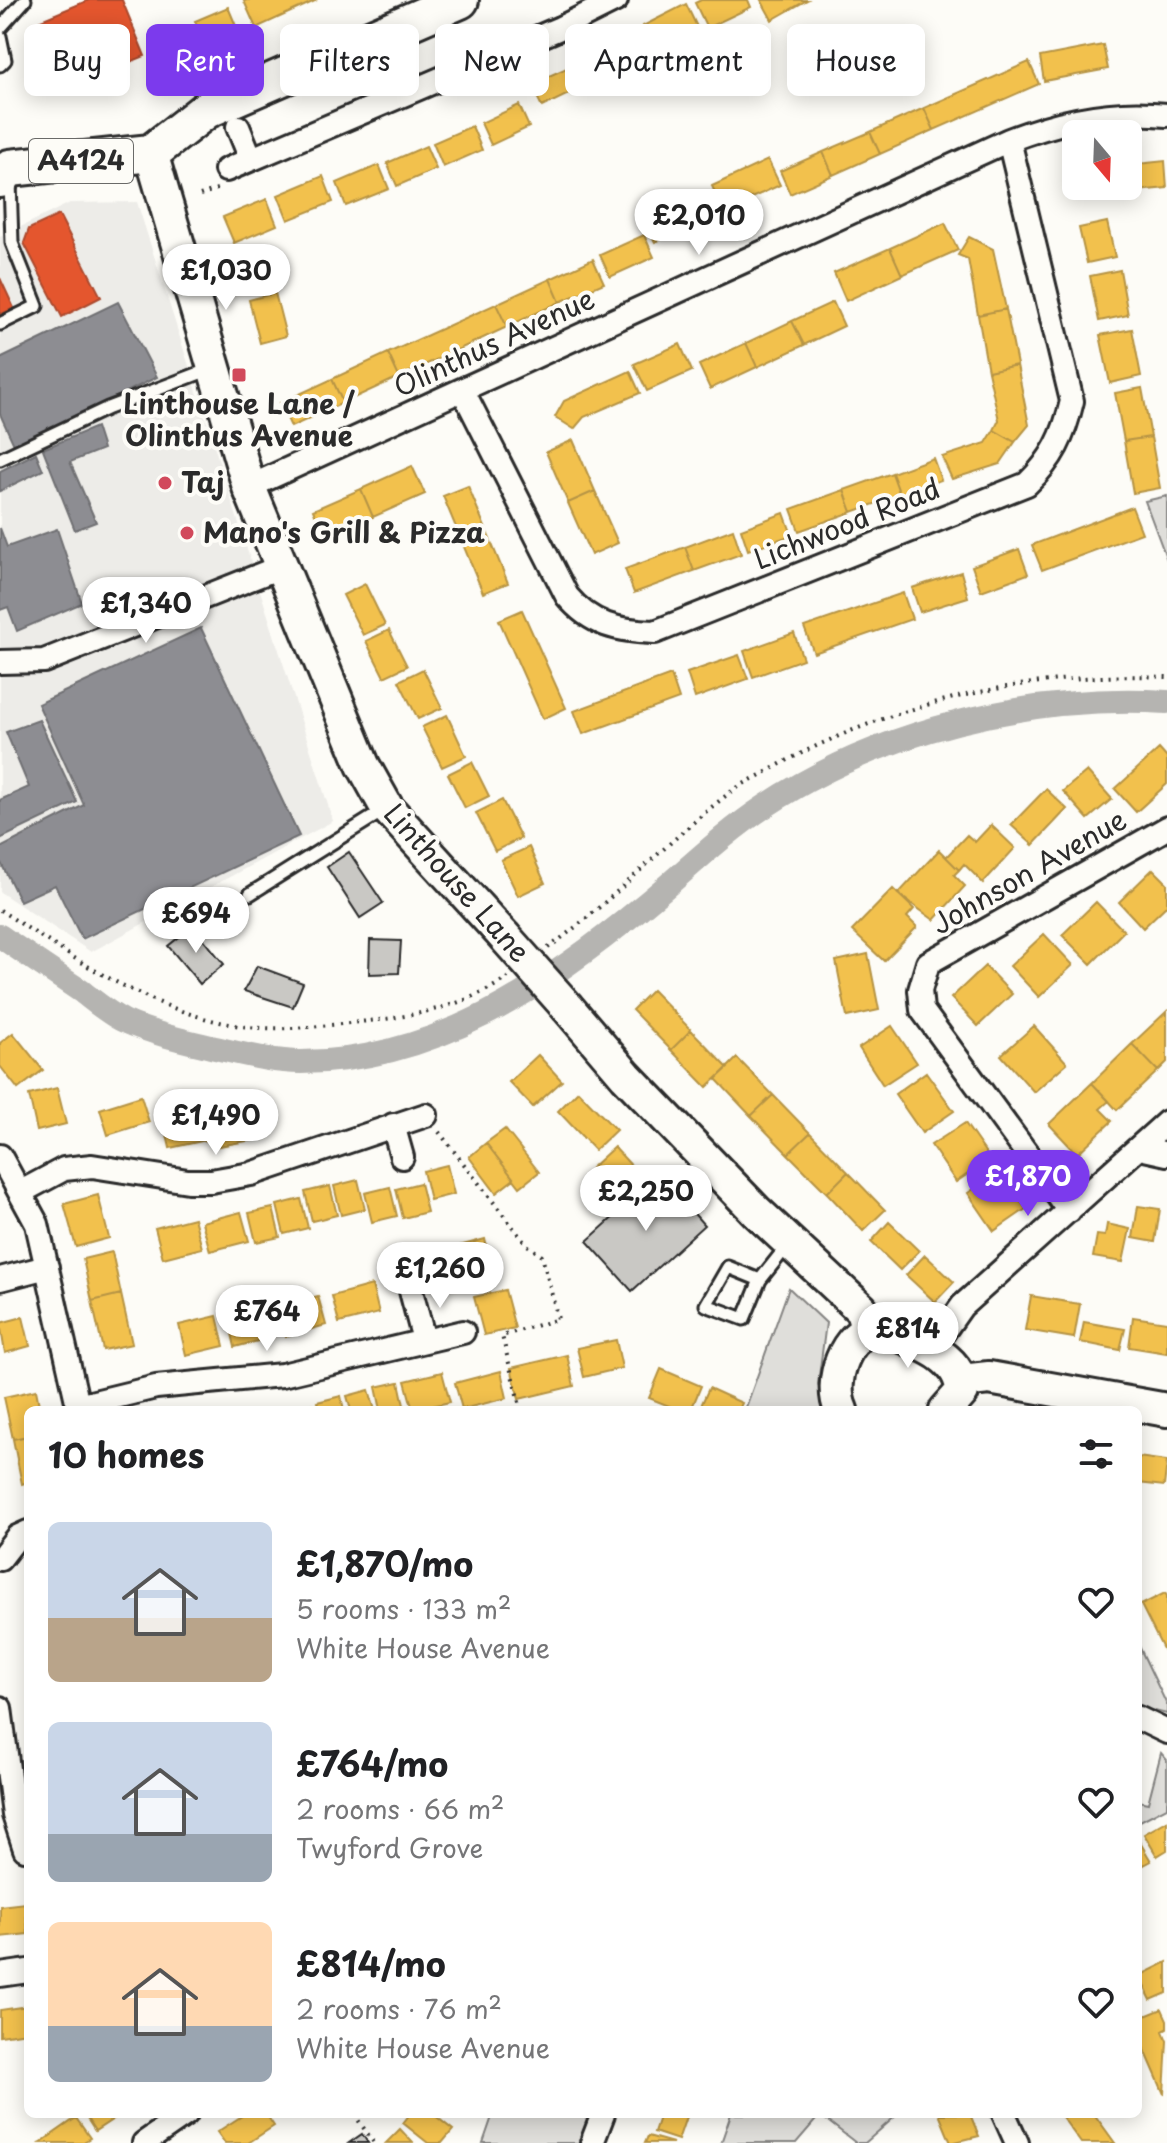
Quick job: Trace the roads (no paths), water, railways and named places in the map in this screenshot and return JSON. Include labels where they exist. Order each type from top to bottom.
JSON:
[{"type":"main road","name":"A4124","points":[[3,166],[151,153],[206,110],[460,0]]},
{"type":"street","points":[[226,170],[560,28],[616,0]]},
{"type":"street","name":"Olinthus Avenue","points":[[249,487],[1009,140],[1040,128],[1080,119],[1167,115]]},
{"type":"street","points":[[238,127],[251,159]]},
{"type":"street","name":"Lichwood Road","points":[[463,391],[567,596],[582,614],[625,631],[655,632],[1027,484],[1048,463],[1064,435],[1072,401],[1009,140]]},
{"type":"street","name":"Linthouse Lane","points":[[151,153],[249,487],[363,765],[387,808],[626,1076],[790,1242],[862,1310],[867,1328]]},
{"type":"street","points":[[0,662],[44,661],[280,567]]},
{"type":"street","name":"Johnson Avenue","points":[[1069,1211],[922,1010],[920,990],[928,963],[1167,828]]},
{"type":"street","points":[[21,1192],[64,1169],[92,1166],[188,1181],[251,1174],[426,1115]]},
{"type":"street","points":[[931,1350],[962,1306],[1167,1122]]},
{"type":"street","points":[[393,1125],[402,1157]]},
{"type":"street","points":[[1140,1148],[1167,1154]]},
{"type":"street","points":[[0,1156],[37,1224],[79,1406]]},
{"type":"street","points":[[0,1279],[47,1267]]},
{"type":"street","points":[[411,1291],[424,1340]]},
{"type":"street","points":[[840,1406],[835,1389],[839,1369],[849,1348],[867,1328],[878,1326],[931,1350],[955,1368],[962,1381],[962,1392],[950,1406]]},
{"type":"street","points":[[86,1406],[156,1387],[282,1375],[463,1332]]},
{"type":"street","points":[[962,1381],[989,1378],[1167,1410]]},
{"type":"street","points":[[0,1559],[17,1537],[24,1534]]},
{"type":"street","points":[[0,1708],[7,1817],[24,1847]]},
{"type":"street","points":[[1142,1720],[1167,1732]]},
{"type":"street","points":[[0,1975],[24,1972]]},
{"type":"street","points":[[144,2143],[180,2118]]},
{"type":"street","points":[[592,2143],[601,2118]]},
{"type":"street","points":[[1006,2118],[1017,2143]]},
{"type":"lane","points":[[0,28],[25,0]]},
{"type":"lane","points":[[0,36],[5,60],[0,65]]},
{"type":"lane","points":[[0,324],[37,306],[12,243],[3,166]]},
{"type":"lane","points":[[0,459],[108,408],[214,368]]},
{"type":"lane","points":[[250,894],[387,808]]},
{"type":"lane","points":[[760,1280],[728,1267],[706,1305],[744,1319],[760,1280],[790,1242]]},
{"type":"waterway","points":[[0,936],[113,1015],[145,1029],[256,1057],[301,1062],[349,1059],[396,1049],[441,1034],[527,991],[606,936],[748,818],[809,780],[856,757],[906,738],[1010,711],[1062,704],[1167,702]]},
{"type":"place","name":"Linthouse Lane / Olinthus Avenue","points":[[239,375]]},
{"type":"place","name":"Taj","points":[[165,483]]},
{"type":"place","name":"Mano's Grill & Pizza","points":[[187,533]]}]
